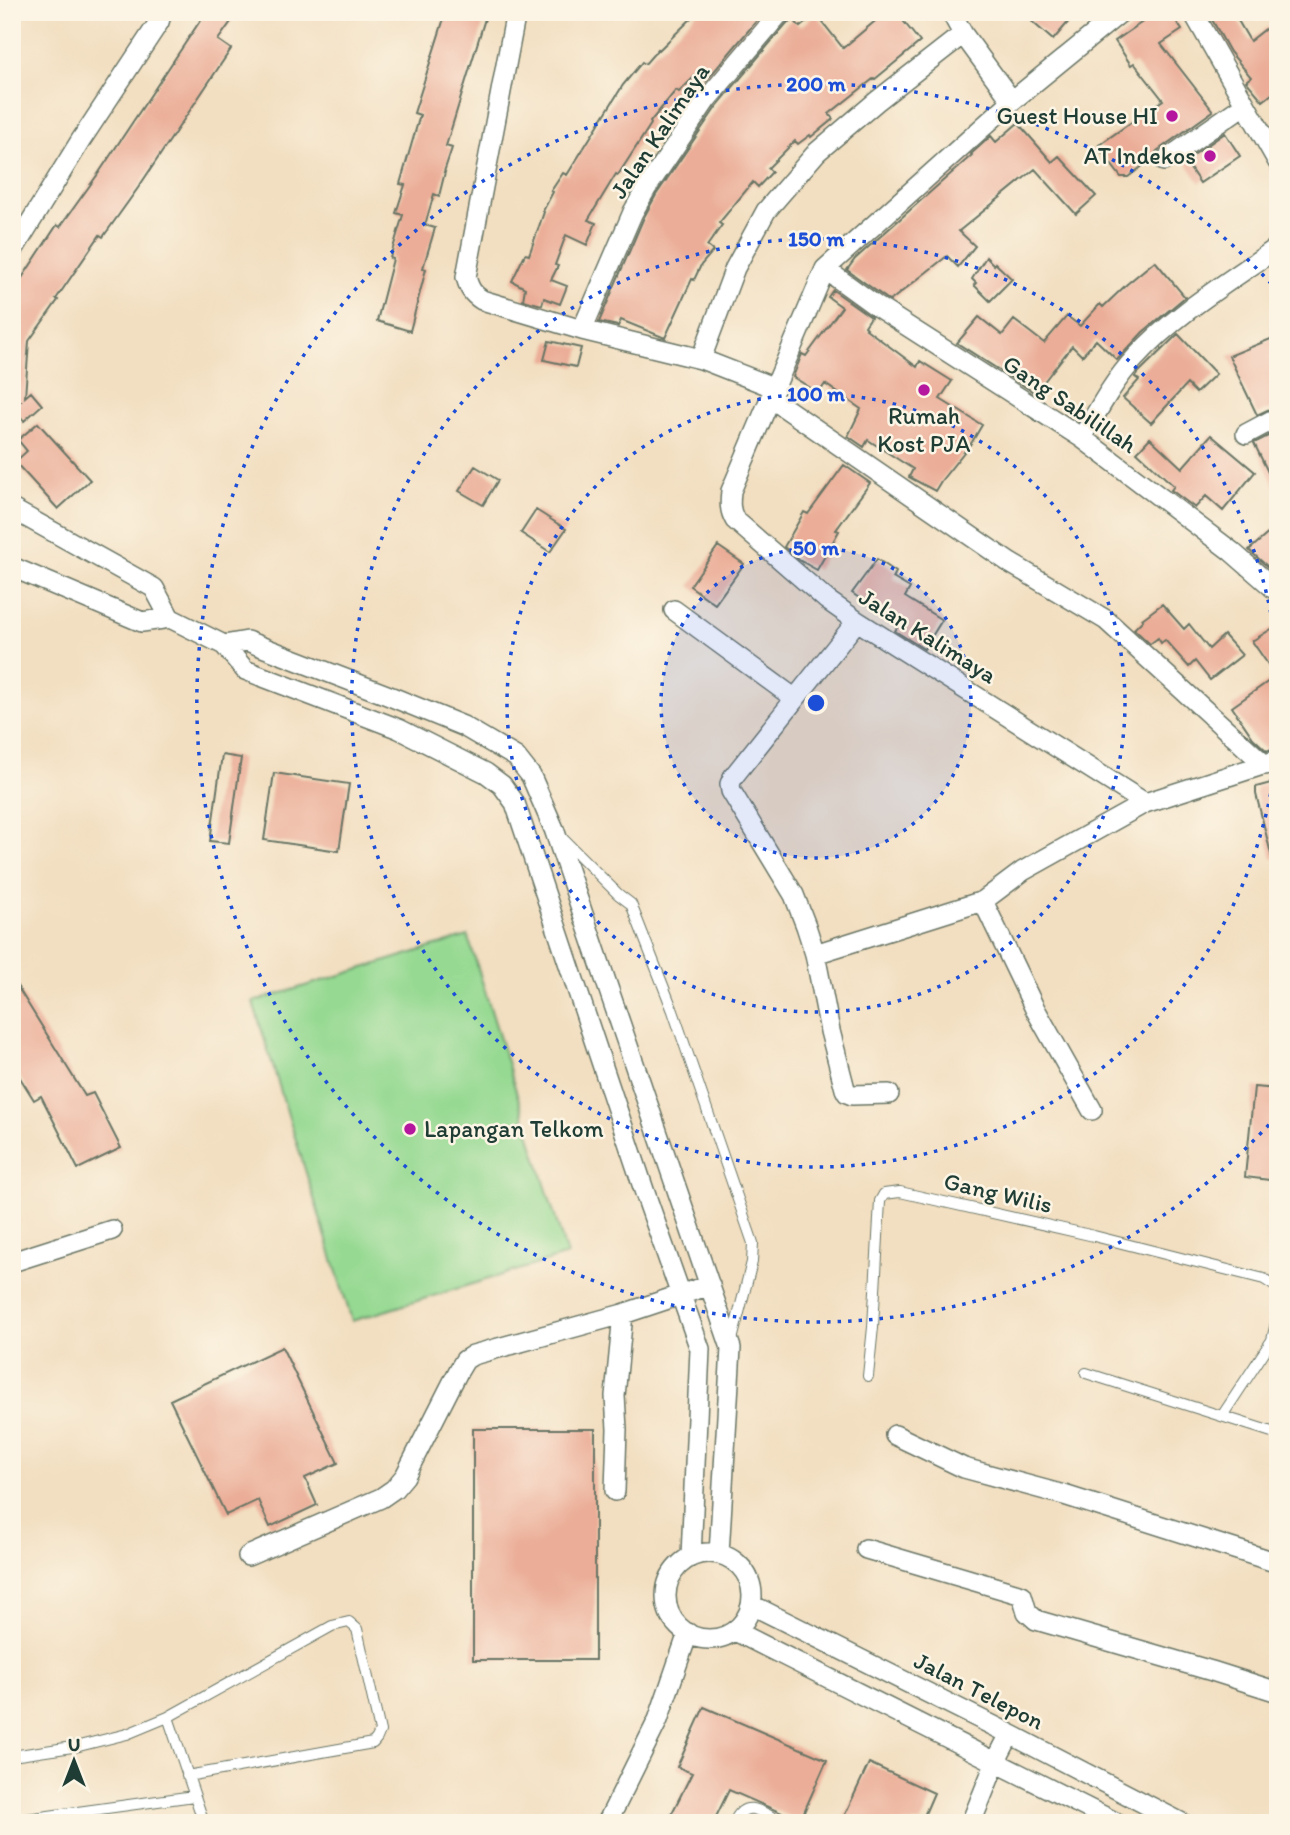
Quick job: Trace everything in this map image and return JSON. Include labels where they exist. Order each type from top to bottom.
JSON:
[{"type":"street","points":[[12,251],[159,22],[162,12]]},
{"type":"street","points":[[516,12],[466,277],[474,295],[482,300],[582,330],[701,359],[773,393],[1010,563],[1106,620],[1271,762]]},
{"type":"street","name":"Jalan Kalimaya","points":[[582,330],[633,212],[646,189],[707,99],[783,12]]},
{"type":"street","points":[[951,12],[963,34],[1012,101]]},
{"type":"street","name":"Jalan Kalimaya","points":[[1121,12],[1012,101],[825,269],[731,491],[730,503],[735,520],[827,600],[1145,803]]},
{"type":"street","points":[[1193,12],[1278,162]]},
{"type":"street","points":[[701,359],[735,268],[766,211],[817,152],[963,34]]},
{"type":"street","points":[[1164,161],[1244,105]]},
{"type":"street","points":[[1082,438],[1104,400],[1135,358],[1170,324],[1278,247]]},
{"type":"street","name":"Gang Sabilillah","points":[[825,269],[876,306],[1082,438],[1231,551],[1278,592]]},
{"type":"street","points":[[1246,434],[1278,417]]},
{"type":"street","points":[[12,509],[154,588],[170,618]]},
{"type":"street","points":[[12,567],[142,622],[170,618],[224,645],[245,670],[399,729],[486,773],[502,785],[515,803],[700,1349],[691,1557]]},
{"type":"street","points":[[674,610],[794,698]]},
{"type":"street","points":[[857,621],[794,698],[730,784],[731,791],[794,895],[815,954],[830,1031],[847,1093],[889,1094]]},
{"type":"street","points":[[224,645],[247,640],[463,726],[516,757],[531,776],[554,829],[731,1348],[719,1554]]},
{"type":"street","points":[[399,729],[407,704]]},
{"type":"street","points":[[815,954],[983,901],[1023,871],[1145,803],[1271,762]]},
{"type":"street","points":[[528,837],[554,829]]},
{"type":"street","points":[[983,901],[1034,1007],[1093,1110]]},
{"type":"street","points":[[12,1262],[112,1230]]},
{"type":"street","points":[[248,1556],[381,1498],[394,1489],[405,1476],[458,1370],[465,1360],[473,1355],[624,1314],[710,1285]]},
{"type":"street","points":[[615,1492],[615,1396],[624,1314]]},
{"type":"street","points":[[700,1349],[731,1348]]},
{"type":"street","points":[[895,1435],[964,1468],[1064,1495],[1278,1563]]},
{"type":"street","points":[[866,1549],[1022,1595],[1027,1612],[1036,1620],[1278,1692]]},
{"type":"street","points":[[705,1553],[719,1554],[734,1561],[746,1573],[752,1589],[752,1605],[746,1619],[735,1631],[724,1637],[700,1638],[688,1633],[676,1623],[668,1610],[666,1594],[670,1579],[678,1566],[691,1557],[705,1553]]},
{"type":"street","name":"Jalan Telepon","points":[[752,1605],[1182,1823]]},
{"type":"street","points":[[735,1631],[1117,1823]]},
{"type":"street","points":[[607,1823],[658,1720],[688,1633]]},
{"type":"street","points":[[971,1823],[1010,1734]]},
{"type":"lane","points":[[554,829],[631,904],[673,1012],[753,1243],[752,1262],[731,1348]]},
{"type":"lane","name":"Gang Wilis","points":[[868,1376],[880,1201],[890,1192],[900,1192],[1094,1236],[1264,1279],[1278,1288]]},
{"type":"lane","points":[[1222,1416],[1272,1340],[1278,1315]]},
{"type":"lane","points":[[1086,1373],[1278,1434]]},
{"type":"lane","points":[[12,1756],[79,1746],[127,1734],[168,1717],[332,1626],[349,1622],[357,1629],[380,1731],[373,1743],[187,1776]]},
{"type":"lane","points":[[168,1717],[204,1823]]},
{"type":"lane","points":[[12,1821],[194,1796]]},
{"type":"lane","points":[[734,1823],[745,1808],[783,1823]]},
{"type":"green space","name":"Lapangan Telkom","points":[[468,936],[567,1255],[352,1321],[253,1002]]},
{"type":"building","points":[[206,12],[238,12],[218,40],[231,49],[138,188],[103,237],[100,235],[29,341],[25,397],[31,392],[42,405],[24,421],[12,407],[20,401],[12,401],[12,293],[57,225],[60,227],[98,174]]},
{"type":"building","points":[[446,12],[487,12],[446,146],[452,148],[439,196],[434,194],[425,225],[435,228],[423,268],[426,269],[410,331],[377,321],[393,259],[390,258],[403,215],[396,213],[405,185],[400,184],[420,115],[414,113]]},
{"type":"building","points":[[698,12],[764,12],[706,81],[699,72],[679,92],[676,90],[650,122],[588,220],[596,223],[587,245],[566,235],[555,265],[558,266],[551,280],[567,286],[560,304],[544,298],[542,305],[523,300],[525,288],[512,281],[525,254],[529,255],[543,211],[553,192],[551,191],[563,173],[567,175],[623,85],[642,62],[645,64]]},
{"type":"building","points":[[886,12],[896,12],[920,42],[829,114],[833,119],[811,137],[810,135],[798,144],[795,141],[768,168],[772,172],[758,187],[753,182],[719,223],[722,225],[707,246],[713,251],[701,265],[694,280],[692,279],[665,338],[621,320],[618,326],[599,322],[656,195],[717,106],[786,24],[793,19],[800,27],[816,14],[843,48]]},
{"type":"building","points":[[1021,12],[1077,12],[1053,40]]},
{"type":"building","points":[[1157,12],[1170,12],[1182,30],[1161,44],[1213,111],[1157,151],[1152,159],[1128,177],[1121,177],[1099,145],[1163,100],[1134,63],[1131,65],[1115,41]]},
{"type":"building","points":[[1216,12],[1233,12],[1250,41],[1268,27],[1278,39],[1278,89],[1263,101],[1246,81],[1251,77],[1230,52],[1210,16]]},
{"type":"building","points":[[1018,123],[1052,162],[1059,156],[1096,196],[1076,214],[1035,169],[959,231],[975,246],[958,267],[947,256],[890,301],[847,270],[855,259],[991,136],[996,142]]},
{"type":"building","name":"AT Indekos","points":[[1225,133],[1240,156],[1200,183],[1185,161]]},
{"type":"building","points":[[986,257],[1012,279],[990,301],[974,285],[976,283],[972,279]]},
{"type":"building","points":[[1155,261],[1185,297],[1143,332],[1117,360],[1096,340],[1082,356],[1072,346],[1035,393],[957,343],[979,317],[1002,335],[1014,320],[1044,343],[1067,316],[1080,326],[1100,304],[1103,307]]},
{"type":"building","points":[[833,290],[871,317],[866,329],[917,367],[920,361],[952,381],[940,399],[982,425],[935,491],[909,477],[913,469],[868,440],[864,447],[848,436],[861,409],[825,384],[819,393],[793,377],[802,354],[806,356],[842,307],[828,297]]},
{"type":"building","points":[[1178,334],[1216,374],[1196,393],[1187,384],[1151,423],[1123,398],[1139,380],[1135,377],[1137,374]]},
{"type":"building","points":[[1278,336],[1278,405],[1257,415],[1229,356]]},
{"type":"building","points":[[549,341],[581,348],[576,367],[544,360]]},
{"type":"building","points":[[38,423],[90,480],[58,509],[15,462],[27,451],[18,440]]},
{"type":"building","points":[[1278,431],[1278,493],[1254,443]]},
{"type":"building","points":[[1211,435],[1255,472],[1223,511],[1206,496],[1195,508],[1171,490],[1174,486],[1137,452],[1150,438],[1182,468]]},
{"type":"building","points":[[844,465],[870,483],[836,530],[839,531],[817,570],[784,547],[804,512],[808,514]]},
{"type":"building","points":[[475,466],[498,480],[483,505],[459,491]]},
{"type":"building","points":[[536,510],[566,529],[550,552],[521,533]]},
{"type":"building","points":[[1278,525],[1278,576],[1249,550]]},
{"type":"building","points":[[718,546],[744,564],[715,604],[690,586]]},
{"type":"building","points":[[877,559],[896,572],[893,578],[910,588],[905,597],[942,620],[924,649],[895,631],[900,623],[852,593]]},
{"type":"building","points":[[1162,604],[1184,629],[1189,624],[1209,649],[1224,635],[1242,655],[1210,680],[1195,661],[1189,667],[1165,640],[1161,643],[1158,638],[1150,644],[1134,629],[1142,619]]},
{"type":"building","points":[[1278,625],[1278,746],[1267,751],[1253,738],[1232,707],[1276,676],[1252,641]]},
{"type":"building","points":[[222,755],[241,758],[229,843],[210,841]]},
{"type":"building","points":[[274,773],[349,784],[339,851],[264,840]]},
{"type":"building","points":[[1278,781],[1278,857],[1272,858],[1256,787]]},
{"type":"building","points":[[12,978],[85,1096],[93,1093],[121,1148],[78,1169],[41,1096],[34,1100],[12,1065]]},
{"type":"building","points":[[1254,1087],[1278,1089],[1278,1181],[1245,1177]]},
{"type":"building","points":[[282,1347],[338,1463],[305,1478],[317,1505],[270,1527],[258,1500],[226,1515],[170,1400]]},
{"type":"building","points":[[473,1429],[595,1429],[595,1660],[473,1660]]},
{"type":"building","points":[[704,1707],[827,1760],[800,1821],[729,1790],[713,1823],[667,1823],[692,1773],[677,1767]]},
{"type":"building","points":[[869,1763],[934,1793],[921,1823],[841,1823]]},
{"type":"place","name":"Guest House HI","points":[[1172,116]]},
{"type":"place","name":"AT Indekos","points":[[1210,156]]},
{"type":"place","name":"Rumah Kost PJA","points":[[924,390]]},
{"type":"place","name":"Lapangan Telkom","points":[[410,1129]]}]
